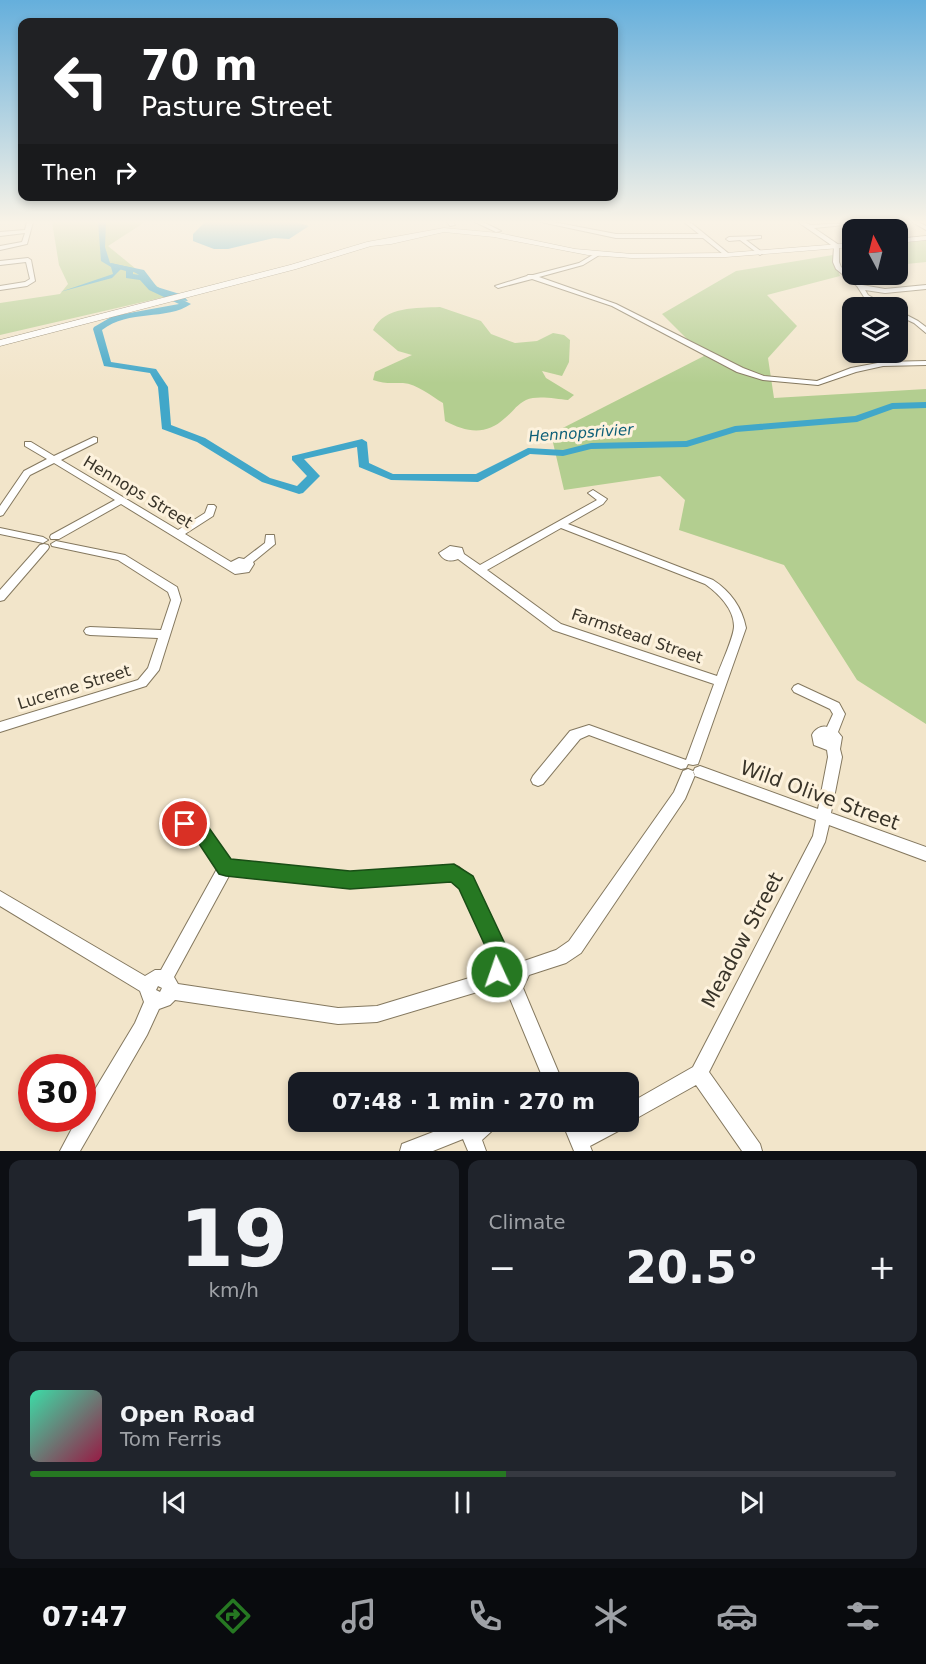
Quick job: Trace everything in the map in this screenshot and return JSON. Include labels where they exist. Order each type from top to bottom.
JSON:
[{"type":"main road","points":[[0,343],[261,276]]},
{"type":"street","points":[[0,288],[27,284],[33,280],[32,276]]},
{"type":"street","points":[[498,286],[531,276],[618,306],[723,363],[763,378],[818,383],[851,370],[883,364],[926,363]]},
{"type":"street","points":[[847,276],[861,287],[867,297]]},
{"type":"street","points":[[861,287],[886,291],[926,287]]},
{"type":"street","points":[[908,318],[926,332]]},
{"type":"street","points":[[0,513],[27,473],[94,440]]},
{"type":"street","name":"Hennops Street","points":[[28,444],[232,567],[239,561],[247,562],[270,544],[270,537]]},
{"type":"street","points":[[481,569],[600,502],[602,499],[593,493]]},
{"type":"street","points":[[2,592],[49,542],[122,500]]},
{"type":"street","points":[[178,534],[210,513],[211,507]]},
{"type":"street","points":[[0,898],[159,989],[338,1016],[377,1014],[560,957],[574,947],[680,795],[740,625],[736,612],[721,590],[702,579],[562,525]]},
{"type":"street","name":"Lucerne Street","points":[[0,531],[121,557],[173,590],[177,597],[153,670],[142,684],[0,727]]},
{"type":"street","name":"Farmstead Street","points":[[459,555],[557,627],[719,681]]},
{"type":"street","points":[[90,631],[165,634]]},
{"type":"street","name":"Meadow Street","points":[[699,1073],[814,852],[824,816],[835,757],[832,739],[839,714],[836,706],[798,689]]},
{"type":"street","name":"Wild Olive Street","points":[[538,780],[575,735],[589,730],[926,854]]},
{"type":"street","points":[[194,820],[226,867],[350,880],[446,872],[460,876],[466,882],[509,974],[549,1072]]},
{"type":"street","points":[[69,1151],[141,1029],[159,989],[226,867]]},
{"type":"street","points":[[639,1108],[699,1073],[753,1151]]},
{"type":"street","points":[[410,1151],[459,1132]]},
{"type":"street","points":[[476,1132],[472,1137],[477,1151]]},
{"type":"street","points":[[575,1132],[581,1147],[601,1132]]},
{"type":"green space","points":[[64,276],[144,276],[169,296],[0,335],[0,303],[60,294],[68,284]]},
{"type":"green space","points":[[728,276],[840,276],[767,295],[797,326],[768,358],[774,398],[926,389],[926,724],[857,680],[784,565],[679,530],[685,500],[660,476],[564,490],[551,434],[704,356],[662,314]]},
{"type":"green space","points":[[440,307],[481,321],[491,334],[515,343],[537,341],[553,333],[564,335],[570,340],[569,362],[562,376],[542,371],[546,378],[574,395],[568,400],[541,398],[526,400],[491,428],[468,430],[445,421],[443,403],[419,388],[403,383],[384,383],[373,380],[375,372],[412,355],[398,351],[373,330],[378,322],[393,312]]},
{"type":"water","points":[[108,276],[114,276],[112,278],[60,292]]},
{"type":"water","points":[[140,276],[148,276],[157,287],[183,295],[188,301],[174,300],[149,289]]},
{"type":"waterway","name":"Hennopsrivier","points":[[129,276],[143,278],[152,288],[187,304],[127,315],[106,322],[97,329],[107,364],[153,371],[163,387],[166,427],[201,440],[266,480],[299,490],[314,476],[296,458],[362,442],[363,465],[391,477],[478,478],[528,451],[563,453],[591,446],[687,444],[735,429],[857,419],[892,406],[926,405]]},
{"type":"route","points":[[185,824],[194,820],[226,867],[350,880],[441,872],[454,873],[466,882],[504,963],[497,972]]}]
